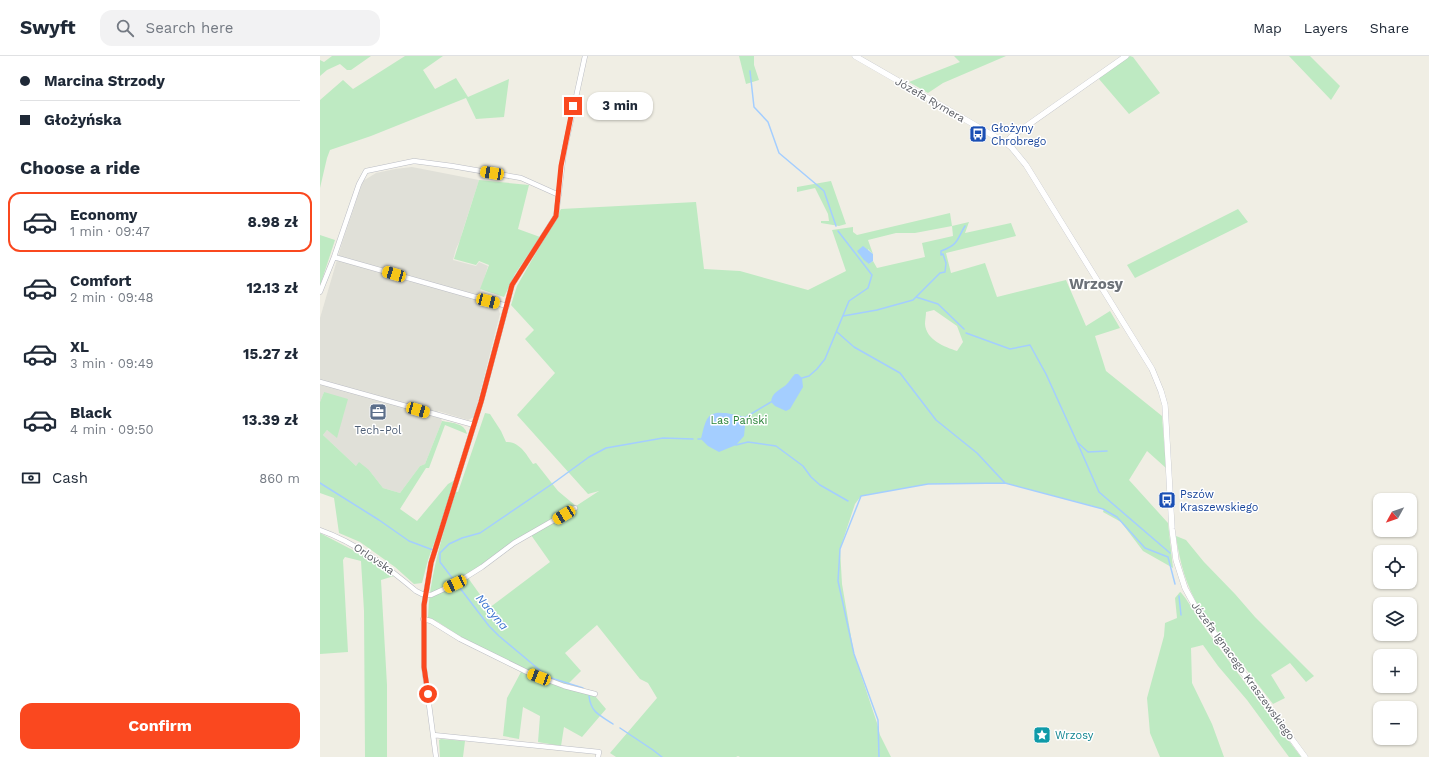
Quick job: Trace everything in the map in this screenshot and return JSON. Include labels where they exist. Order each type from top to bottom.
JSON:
[{"type":"street","points":[[436,757],[424,667],[423,619],[425,594],[433,555],[474,426],[512,285],[556,216],[564,152],[585,56]]},
{"type":"street","name":"Józefa Rymera","points":[[855,56],[1006,143],[1012,148]]},
{"type":"street","points":[[1006,143],[1011,137],[1126,56]]},
{"type":"street","name":"Józefa Ignacego Kraszewskiego","points":[[1012,148],[1026,165],[1152,369],[1157,381],[1165,405],[1172,529],[1175,556],[1185,588],[1196,610],[1306,757]]},
{"type":"street","points":[[320,292],[334,257],[359,184],[366,171],[414,161],[521,178],[559,195]]},
{"type":"street","points":[[334,257],[507,306]]},
{"type":"street","points":[[320,382],[474,426]]},
{"type":"street","points":[[425,594],[431,595],[456,583],[482,567],[514,544],[575,508]]},
{"type":"street","name":"Orlovska","points":[[320,530],[343,540],[370,555],[416,591],[425,594]]},
{"type":"street","points":[[423,619],[432,621],[460,639],[527,672],[564,686],[595,694]]},
{"type":"street","points":[[433,735],[599,752],[598,757]]},
{"type":"shaded area","points":[[412,167],[479,180],[453,260],[476,266],[479,262],[488,266],[477,302],[498,308],[500,314],[474,417],[468,420],[438,411],[442,421],[425,464],[420,466],[400,493],[383,488],[369,470],[356,466],[323,435],[327,430],[337,437],[324,392],[320,402],[320,318],[342,243],[363,181],[376,173]]},
{"type":"green space","points":[[332,56],[371,56],[351,70],[347,70],[340,64],[327,70],[320,76],[320,60],[324,62]]},
{"type":"green space","points":[[405,56],[443,56],[423,70],[435,89],[456,78],[468,97],[509,79],[504,117],[476,119],[466,98],[371,136],[330,150],[320,188],[320,100],[343,80],[353,89]]},
{"type":"green space","points":[[739,56],[754,56],[754,65],[759,80],[746,84]]},
{"type":"green space","points":[[954,56],[1006,56],[943,83],[928,93],[909,82],[960,62]]},
{"type":"green space","points":[[1130,56],[1133,57],[1160,93],[1129,114],[1099,79]]},
{"type":"green space","points":[[1289,56],[1310,56],[1340,86],[1331,100]]},
{"type":"green space","points":[[479,180],[529,185],[518,229],[540,237],[515,274],[504,297],[480,289],[489,265],[479,261],[476,265],[454,259]]},
{"type":"green space","points":[[831,181],[846,224],[839,226],[821,223],[821,221],[829,221],[828,214],[815,188],[797,192],[797,187]]},
{"type":"green space","name":"Las Pański","points":[[696,202],[704,269],[740,271],[808,290],[846,271],[832,230],[853,227],[853,232],[857,235],[950,213],[952,226],[969,222],[965,233],[1011,223],[1016,236],[946,253],[951,273],[985,263],[997,297],[1066,280],[1086,326],[1110,311],[1120,328],[1095,336],[1106,371],[1162,416],[1166,468],[1147,451],[1129,480],[1168,523],[1173,568],[1143,551],[1121,522],[1103,512],[1104,509],[1005,483],[928,484],[861,496],[855,504],[840,549],[842,584],[854,654],[880,735],[891,757],[616,757],[610,753],[657,698],[648,683],[640,679],[597,625],[565,653],[581,671],[564,688],[595,696],[606,709],[582,737],[564,727],[561,746],[538,742],[540,716],[523,707],[519,739],[503,736],[507,698],[521,672],[438,622],[428,618],[429,602],[434,570],[455,491],[458,492],[485,413],[490,414],[506,442],[519,446],[533,464],[536,463],[558,491],[576,506],[599,491],[588,494],[517,415],[555,373],[525,339],[534,330],[511,305],[517,286],[561,209]],"holes":[[[952,226],[953,236],[922,243],[925,257],[877,268],[873,261],[869,264],[868,249],[873,254],[868,240],[896,233],[915,233]],[[934,310],[957,326],[963,342],[957,351],[932,339],[926,330],[926,312]],[[531,535],[550,562],[485,611],[475,599],[481,596],[466,575]]]},
{"type":"green space","points":[[1238,209],[1248,222],[1135,278],[1127,265]]},
{"type":"green space","points":[[320,235],[335,240],[320,286]]},
{"type":"green space","points":[[324,392],[348,399],[337,438],[327,430],[323,435],[356,466],[359,462],[369,470],[383,488],[400,493],[420,466],[425,464],[442,421],[458,424],[466,430],[467,434],[445,425],[429,468],[426,468],[400,509],[417,521],[448,484],[457,479],[428,560],[422,583],[414,584],[395,567],[360,542],[339,533],[334,498],[320,493],[320,402]]},
{"type":"green space","points":[[320,533],[366,557],[394,576],[381,580],[387,685],[387,757],[365,757],[364,611],[361,561],[345,557],[343,560],[348,652],[320,654]]},
{"type":"green space","points":[[1176,536],[1186,540],[1204,562],[1255,617],[1314,676],[1306,682],[1290,663],[1271,675],[1285,698],[1273,704],[1200,609],[1184,574]]},
{"type":"green space","points":[[1180,592],[1185,597],[1226,658],[1301,757],[1289,757],[1247,700],[1218,666],[1203,645],[1191,648],[1192,683],[1212,724],[1224,757],[1160,757],[1150,733],[1147,698],[1164,636],[1165,623],[1177,618],[1175,598]]},
{"type":"green space","points":[[439,740],[465,741],[463,757],[440,757]]},
{"type":"water","points":[[863,246],[873,254],[873,261],[869,264],[857,251]]},
{"type":"water","points":[[795,374],[798,374],[802,378],[803,387],[790,409],[786,411],[775,406],[771,402],[773,396],[786,385]]},
{"type":"water","points":[[716,413],[726,413],[746,417],[744,436],[736,445],[719,452],[708,446],[701,439],[710,415]]},
{"type":"waterway","points":[[750,71],[754,107],[768,122],[779,153],[824,191],[836,226]]},
{"type":"waterway","points":[[843,316],[877,310],[913,300],[940,273],[945,272],[946,263],[943,254],[941,255],[941,251],[954,244],[965,226]]},
{"type":"waterway","points":[[802,378],[809,376],[825,359],[849,301],[868,288],[872,275],[838,231]]},
{"type":"waterway","points":[[916,297],[938,304],[964,329]]},
{"type":"waterway","points":[[837,332],[854,347],[900,373],[936,420],[977,453],[1005,483]]},
{"type":"waterway","points":[[966,333],[1010,349],[1030,345],[1046,374],[1077,442],[1088,452],[1107,451]]},
{"type":"waterway","points":[[746,417],[771,402]]},
{"type":"waterway","points":[[440,553],[449,544],[462,538],[480,533],[589,457],[606,448],[663,438],[693,439]]},
{"type":"waterway","points":[[736,445],[748,442],[776,446],[803,466],[811,477],[820,485],[848,501]]},
{"type":"waterway","points":[[1077,442],[1099,492],[1170,553]]},
{"type":"waterway","name":"Nacyna","points":[[320,483],[379,520],[409,541],[433,550]]},
{"type":"waterway","points":[[879,757],[878,720],[854,654],[838,581],[840,549],[861,496],[928,484],[1005,483],[1103,509],[1117,517],[1145,548],[1168,557],[1175,584]]},
{"type":"waterway","name":"Nacyna","points":[[440,554],[440,562],[489,626],[499,636],[548,677],[583,688]]},
{"type":"waterway","points":[[1179,596],[1181,615]]},
{"type":"waterway","name":"Nacyna","points":[[589,696],[594,710],[600,716],[613,724]]},
{"type":"waterway","name":"Nacyna","points":[[620,728],[662,757]]},
{"type":"place","name":"Głożyny Chrobrego","points":[[978,134]]},
{"type":"place","name":"Tech-Pol","points":[[378,412]]},
{"type":"place","name":"Pszów Kraszewskiego","points":[[1167,500]]},
{"type":"place","name":"Wrzosy","points":[[1042,735]]},
{"type":"district","name":"Wrzosy","points":[[1096,284]]},
{"type":"route","points":[[428,694],[424,667],[423,619],[425,594],[435,546],[481,402],[512,285],[556,216],[561,166],[573,106]]}]
